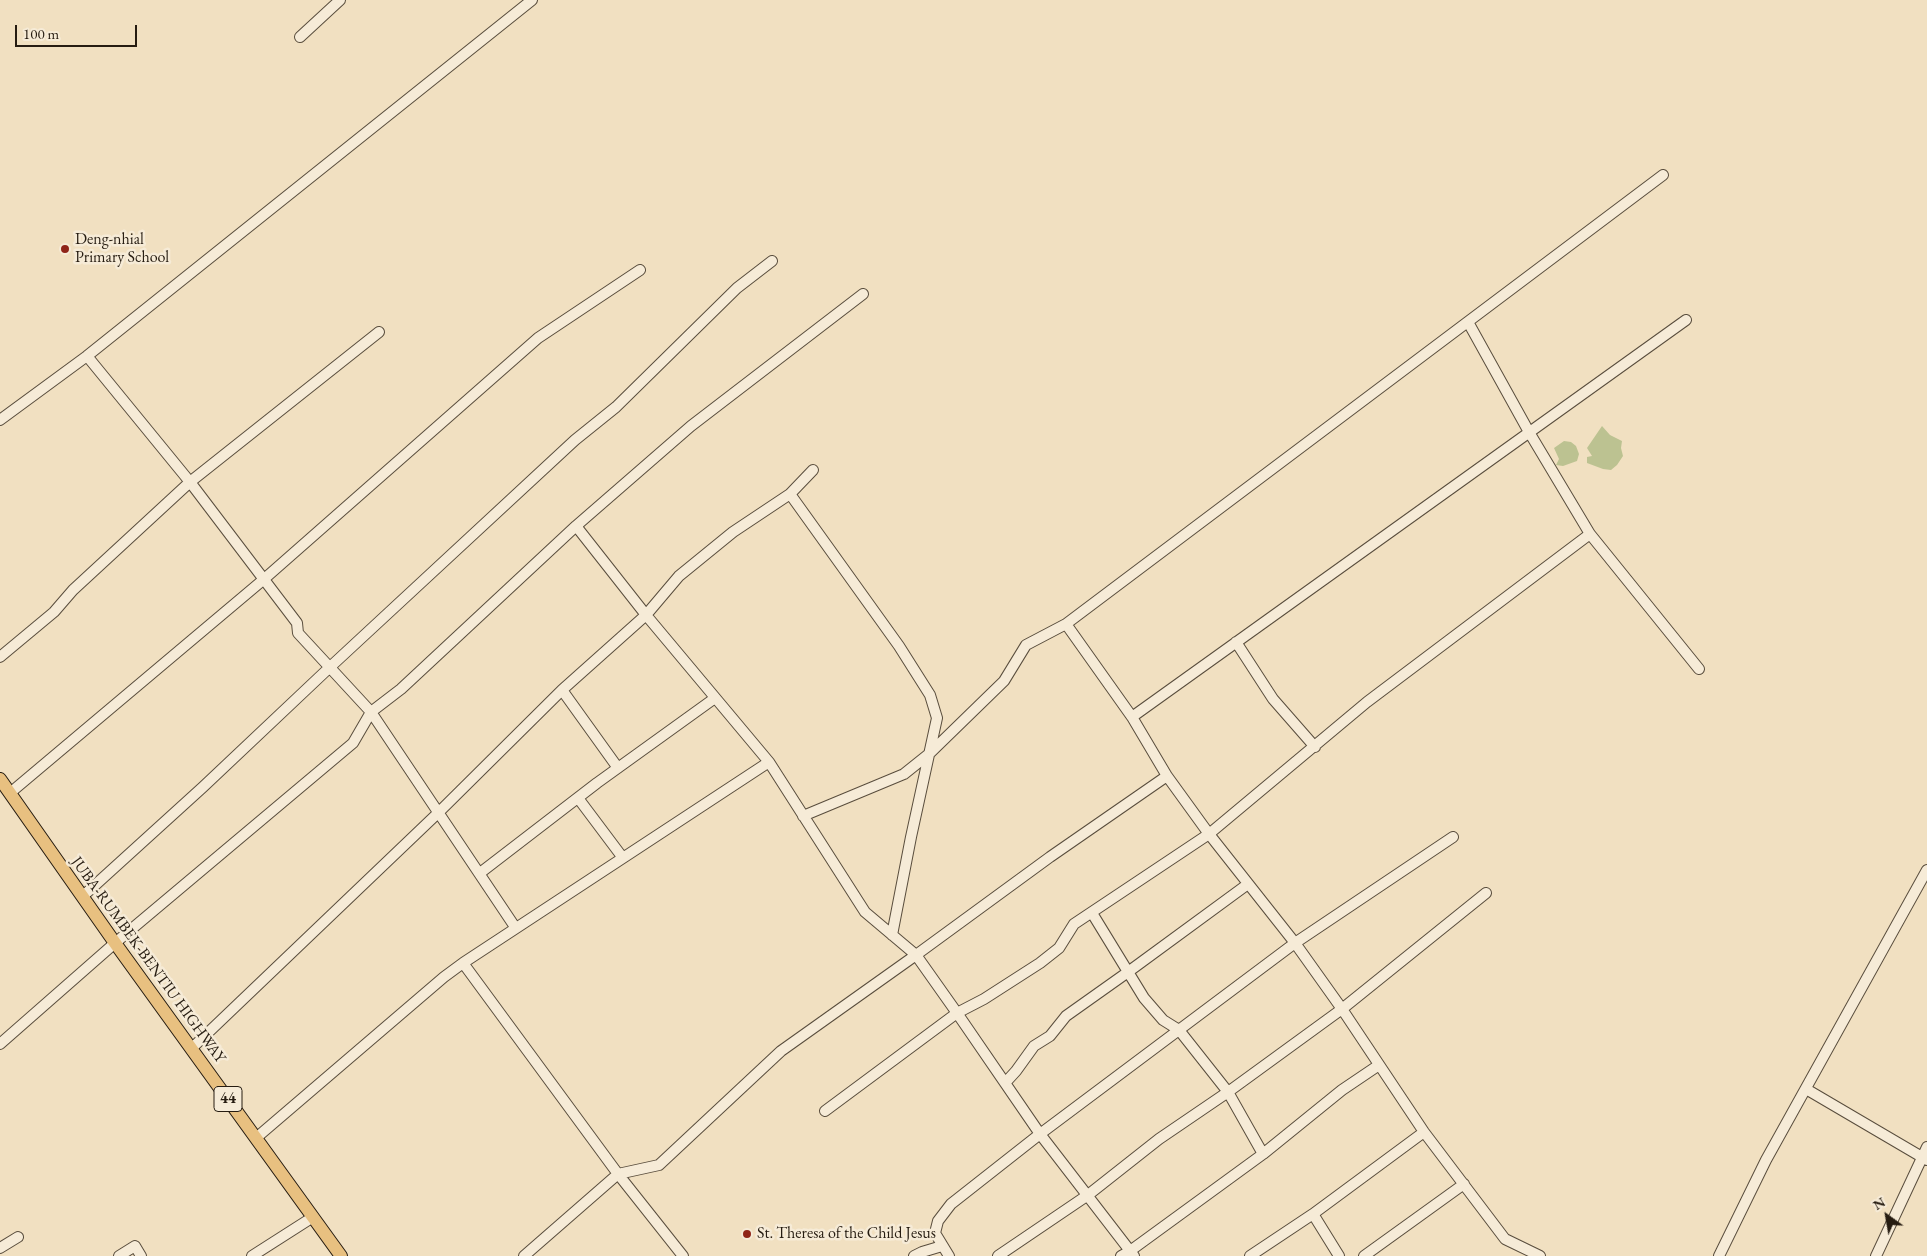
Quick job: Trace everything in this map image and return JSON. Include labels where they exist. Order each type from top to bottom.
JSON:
[{"type":"main road","name":"JUBA-RUMBEK-BENTIU HIGHWAY","points":[[0,779],[115,943],[340,1256]]},
{"type":"street","points":[[300,37],[340,0]]},
{"type":"street","points":[[0,420],[88,356],[532,0]]},
{"type":"street","points":[[803,816],[904,774],[929,754],[1004,681],[1026,645],[1066,624],[1663,175]]},
{"type":"street","points":[[83,896],[203,787],[574,440],[616,407],[737,288],[772,261]]},
{"type":"street","points":[[10,793],[263,580],[538,338],[640,270]]},
{"type":"street","points":[[0,1044],[115,943],[353,743],[371,712],[401,689],[576,526],[691,426],[864,294]]},
{"type":"street","points":[[1132,717],[1686,320]]},
{"type":"street","points":[[1468,322],[1529,432],[1590,534],[1698,669]]},
{"type":"street","points":[[0,657],[54,612],[73,590],[190,482],[379,332]]},
{"type":"street","points":[[88,356],[190,482],[297,623],[298,633],[371,712],[515,927]]},
{"type":"street","points":[[192,1048],[562,690],[646,615],[679,576],[733,532],[790,494],[813,470]]},
{"type":"street","points":[[790,494],[899,646],[930,695],[937,718],[910,836],[892,935]]},
{"type":"street","points":[[576,526],[646,615],[769,762],[865,912],[916,955],[1040,1134],[1132,1253]]},
{"type":"street","points":[[825,1112],[957,1013],[984,999],[1040,963],[1059,948],[1074,924],[1209,834],[1316,747],[1367,702],[1590,534]]},
{"type":"street","points":[[1066,624],[1132,717],[1167,776],[1209,834],[1295,943],[1342,1009],[1424,1132],[1505,1239],[1540,1256]]},
{"type":"street","points":[[1236,642],[1273,699],[1316,747]]},
{"type":"street","points":[[562,690],[618,768]]},
{"type":"street","points":[[480,874],[618,768],[715,698]]},
{"type":"street","points":[[256,1138],[444,976],[515,927],[769,762]]},
{"type":"street","points":[[524,1256],[618,1174],[659,1166],[781,1051],[1050,857],[1167,776]]},
{"type":"street","points":[[578,798],[623,858]]},
{"type":"street","points":[[949,1256],[935,1233],[938,1221],[951,1204],[1040,1134],[1295,943],[1453,837]]},
{"type":"street","points":[[1719,1256],[1766,1160],[1927,870]]},
{"type":"street","points":[[1005,1083],[1016,1072],[1034,1046],[1050,1036],[1066,1016],[1248,884]]},
{"type":"street","points":[[998,1256],[1088,1194],[1159,1139],[1228,1092],[1342,1009],[1486,893]]},
{"type":"street","points":[[1092,913],[1144,998],[1163,1020],[1179,1030],[1228,1092],[1262,1154]]},
{"type":"street","points":[[463,963],[618,1174],[683,1256]]},
{"type":"street","points":[[1121,1256],[1132,1253],[1262,1154],[1342,1090],[1379,1065]]},
{"type":"street","points":[[1806,1089],[1924,1158]]},
{"type":"street","points":[[1250,1256],[1313,1214],[1424,1132]]},
{"type":"street","points":[[1876,1256],[1924,1158],[1927,1147]]},
{"type":"street","points":[[1364,1256],[1464,1184]]},
{"type":"street","points":[[1313,1214],[1339,1256]]},
{"type":"street","points":[[252,1256],[313,1217]]},
{"type":"street","points":[[0,1248],[18,1237]]},
{"type":"street","points":[[119,1256],[134,1246],[141,1256]]},
{"type":"street","points":[[914,1256],[942,1246]]},
{"type":"green space","points":[[1602,426],[1610,435],[1622,441],[1623,456],[1611,470],[1587,463],[1587,457],[1592,456],[1587,448]]},
{"type":"green space","points":[[1564,441],[1571,442],[1576,446],[1579,454],[1577,461],[1563,466],[1556,465],[1559,459],[1554,448]]},
{"type":"place","name":"Deng-nhial Primary School","points":[[65,249]]},
{"type":"place","name":"St. Theresa of the Child Jesus","points":[[747,1234]]}]
